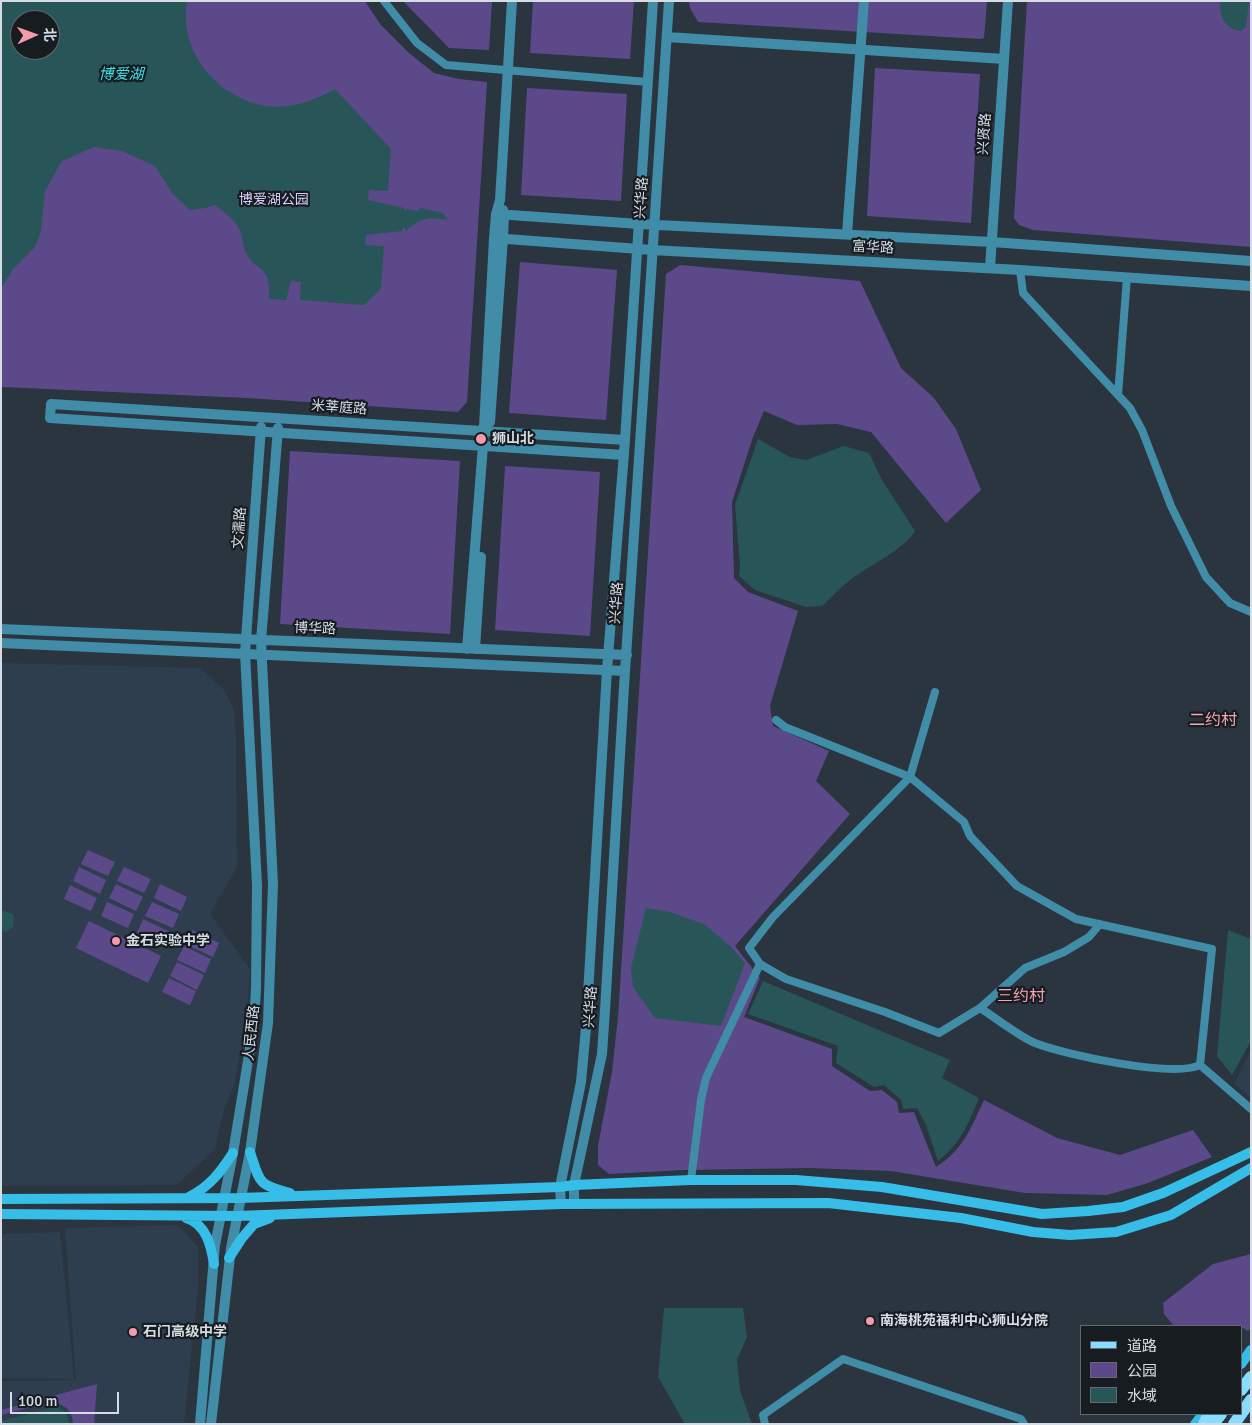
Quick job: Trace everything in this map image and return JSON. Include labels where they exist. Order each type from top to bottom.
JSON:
[{"type":"main road","points":[[250,1152],[258,1178],[262,1184],[269,1188],[303,1196]]},
{"type":"main road","points":[[1,1200],[240,1198],[560,1187],[691,1180],[796,1180],[882,1187],[1042,1214],[1123,1207],[1163,1193],[1251,1152]]},
{"type":"main road","points":[[185,1199],[201,1191],[220,1174],[233,1153]]},
{"type":"main road","points":[[1,1214],[237,1216],[574,1203],[828,1203],[962,1218],[1033,1232],[1070,1235],[1116,1232],[1171,1215],[1251,1168]]},
{"type":"main road","points":[[230,1258],[242,1238],[254,1224],[277,1215]]},
{"type":"main road","points":[[180,1216],[193,1220],[204,1231],[212,1250],[214,1264]]},
{"type":"main road","points":[[1242,1363],[1251,1350]]},
{"type":"main road","points":[[1242,1389],[1251,1377]]},
{"type":"main road","points":[[1242,1413],[1251,1400]]},
{"type":"street","points":[[384,1],[416,43],[446,65],[648,82]]},
{"type":"street","points":[[471,649],[486,446],[512,1]]},
{"type":"street","name":"兴华路","points":[[561,1204],[560,1187],[581,1082],[585,1046],[607,670],[624,455],[653,1]]},
{"type":"street","name":"兴华路","points":[[574,1203],[574,1185],[602,1054],[669,1]]},
{"type":"street","points":[[847,234],[864,1]]},
{"type":"street","name":"兴贤路","points":[[990,268],[1008,1]]},
{"type":"street","points":[[667,37],[1004,59]]},
{"type":"street","name":"富华路","points":[[500,214],[639,224],[992,242],[1251,261]]},
{"type":"street","name":"富华路","points":[[499,238],[652,250],[990,268],[1251,286]]},
{"type":"street","points":[[1020,270],[1023,293],[1130,408],[1142,430],[1171,506],[1206,577],[1230,603],[1251,612]]},
{"type":"street","points":[[1118,395],[1127,278]]},
{"type":"street","name":"米莘庭路","points":[[624,455],[50,418],[51,404],[625,440]]},
{"type":"street","name":"文濡路","points":[[200,1424],[214,1264],[254,1024],[257,885],[245,640],[262,417]]},
{"type":"street","points":[[262,641],[279,418]]},
{"type":"street","name":"博华路","points":[[1,629],[627,655]]},
{"type":"street","name":"人民西路","points":[[211,1424],[230,1258],[250,1152],[268,1023],[273,884],[262,641]]},
{"type":"street","name":"博华路","points":[[1,643],[626,671]]},
{"type":"street","points":[[935,692],[910,777],[773,916],[749,948],[760,964],[786,979],[885,1012],[939,1033],[980,1008],[1025,968],[1064,952],[1089,937],[1100,924]]},
{"type":"street","points":[[776,720],[784,727],[910,777],[964,822],[970,836],[1017,886],[1076,919],[1212,949],[1200,1065]]},
{"type":"street","points":[[691,1180],[701,1100],[706,1078],[760,964]]},
{"type":"street","points":[[980,1008],[1034,1043],[1080,1056],[1173,1070],[1192,1069],[1200,1065]]},
{"type":"street","points":[[1200,1065],[1251,1109]]},
{"type":"street","points":[[765,1424],[763,1415],[843,1359],[1021,1419],[1024,1424]]},
{"type":"shaded area","name":"金石实验中学","points":[[1,663],[200,668],[224,690],[234,709],[237,867],[210,914],[250,969],[247,1017],[234,1085],[224,1109],[215,1149],[177,1185],[1,1186]]},
{"type":"shaded area","points":[[1251,1050],[1251,1097],[1234,1084]]},
{"type":"shaded area","name":"石门高级中学","points":[[178,1225],[198,1247],[198,1287],[184,1424],[1,1424],[1,1381],[76,1380],[65,1228]]},
{"type":"shaded area","points":[[60,1232],[74,1379],[1,1378],[1,1234]]},
{"type":"green space","name":"博爱湖公园","points":[[1,1],[365,1],[380,24],[409,53],[434,73],[459,79],[487,82],[467,402],[458,412],[247,398],[2,387],[1,394]]},
{"type":"green space","points":[[403,1],[492,1],[489,50],[449,48]]},
{"type":"green space","points":[[533,1],[634,1],[630,59],[530,53]]},
{"type":"green space","points":[[689,1],[987,1],[984,38],[980,39],[698,22],[690,8]]},
{"type":"green space","points":[[1027,1],[1251,1],[1251,247],[1033,230],[1019,225],[1014,218]]},
{"type":"green space","points":[[875,68],[980,74],[971,223],[867,216]]},
{"type":"green space","points":[[527,88],[627,94],[621,201],[521,195]]},
{"type":"green space","points":[[520,262],[617,270],[606,420],[509,413]]},
{"type":"green space","points":[[680,265],[860,281],[901,368],[934,398],[956,429],[981,490],[946,523],[871,432],[837,424],[797,425],[764,411],[753,437],[732,502],[734,578],[748,592],[798,611],[770,706],[773,726],[829,751],[816,781],[850,814],[735,946],[760,978],[744,1017],[832,1049],[832,1066],[870,1091],[882,1090],[897,1102],[899,1113],[914,1112],[936,1167],[960,1146],[984,1100],[1057,1138],[1120,1155],[1193,1130],[1212,1157],[1148,1183],[1107,1195],[1025,1193],[891,1171],[809,1168],[684,1170],[609,1174],[598,1165],[598,1146],[612,1072],[618,1017],[666,274]]},
{"type":"green space","points":[[290,451],[460,461],[450,634],[280,624]]},
{"type":"green space","points":[[505,466],[600,472],[590,636],[495,630]]},
{"type":"green space","points":[[88,850],[115,862],[108,876],[81,864]]},
{"type":"green space","points":[[79,867],[106,880],[100,894],[73,881]]},
{"type":"green space","points":[[124,867],[151,879],[144,893],[117,881]]},
{"type":"green space","points":[[116,884],[143,897],[136,911],[109,898]]},
{"type":"green space","points":[[160,884],[187,897],[181,911],[154,898]]},
{"type":"green space","points":[[70,885],[97,898],[91,911],[64,899]]},
{"type":"green space","points":[[107,902],[134,914],[128,928],[101,916]]},
{"type":"green space","points":[[152,902],[179,914],[173,928],[145,916]]},
{"type":"green space","points":[[143,919],[170,932],[164,946],[137,933]]},
{"type":"green space","points":[[89,921],[161,956],[148,983],[76,948]]},
{"type":"green space","points":[[192,930],[219,943],[213,957],[185,944]]},
{"type":"green space","points":[[184,946],[211,959],[205,973],[177,960]]},
{"type":"green space","points":[[177,962],[204,975],[197,990],[170,976]]},
{"type":"green space","points":[[169,978],[196,991],[190,1005],[162,992]]},
{"type":"green space","points":[[1251,1254],[1251,1328],[1248,1331],[1242,1327],[1242,1325],[1173,1325],[1164,1314],[1163,1303],[1213,1264]]},
{"type":"green space","points":[[97,1384],[94,1424],[73,1424],[71,1414],[65,1407],[57,1403],[47,1403],[45,1398]]},
{"type":"green space","points":[[41,1399],[42,1404],[1,1415],[1,1410]]},
{"type":"water","name":"博爱湖","points":[[1,1],[187,1],[186,20],[195,54],[217,82],[232,93],[248,101],[276,107],[302,103],[335,89],[391,149],[388,191],[369,190],[368,200],[404,208],[405,212],[406,209],[419,211],[420,208],[443,213],[448,220],[427,219],[419,221],[405,231],[405,228],[403,228],[402,231],[366,235],[365,245],[384,246],[381,289],[364,305],[300,300],[301,282],[291,281],[286,300],[269,299],[266,274],[246,253],[239,229],[227,214],[215,205],[190,210],[173,194],[155,166],[122,151],[94,147],[62,161],[45,191],[41,231],[35,247],[13,269],[1,288]]},
{"type":"water","points":[[1220,1],[1249,1],[1246,27],[1241,31],[1227,25],[1222,17]]},
{"type":"water","points":[[758,439],[790,457],[806,460],[844,446],[869,453],[882,480],[915,531],[903,545],[850,580],[822,606],[806,607],[755,590],[739,576],[740,566],[735,505]]},
{"type":"water","points":[[646,908],[670,912],[704,924],[731,947],[745,963],[721,1026],[655,1018],[633,987],[631,968]]},
{"type":"water","points":[[1,910],[13,914],[14,917],[13,927],[6,932],[1,931]]},
{"type":"water","points":[[1228,930],[1251,939],[1251,1041],[1232,1075],[1217,1056]]},
{"type":"water","points":[[763,981],[950,1060],[942,1078],[979,1098],[967,1125],[953,1147],[938,1161],[926,1125],[917,1108],[903,1109],[901,1100],[884,1085],[874,1087],[836,1063],[838,1046],[748,1014]]},
{"type":"water","points":[[664,1308],[743,1308],[747,1337],[737,1360],[740,1391],[752,1424],[685,1424],[658,1377]]},
{"type":"water","points":[[55,1407],[65,1413],[69,1424],[1,1424],[1,1421]]},
{"type":"place","name":"狮山北","points":[[481,439]]},
{"type":"place","name":"金石实验中学","points":[[116,941]]},
{"type":"place","name":"南海桃苑福利中心狮山分院","points":[[870,1321]]},
{"type":"place","name":"石门高级中学","points":[[133,1332]]},
{"type":"district","name":"二约村","points":[[1213,721]]},
{"type":"district","name":"三约村","points":[[1021,997]]}]
